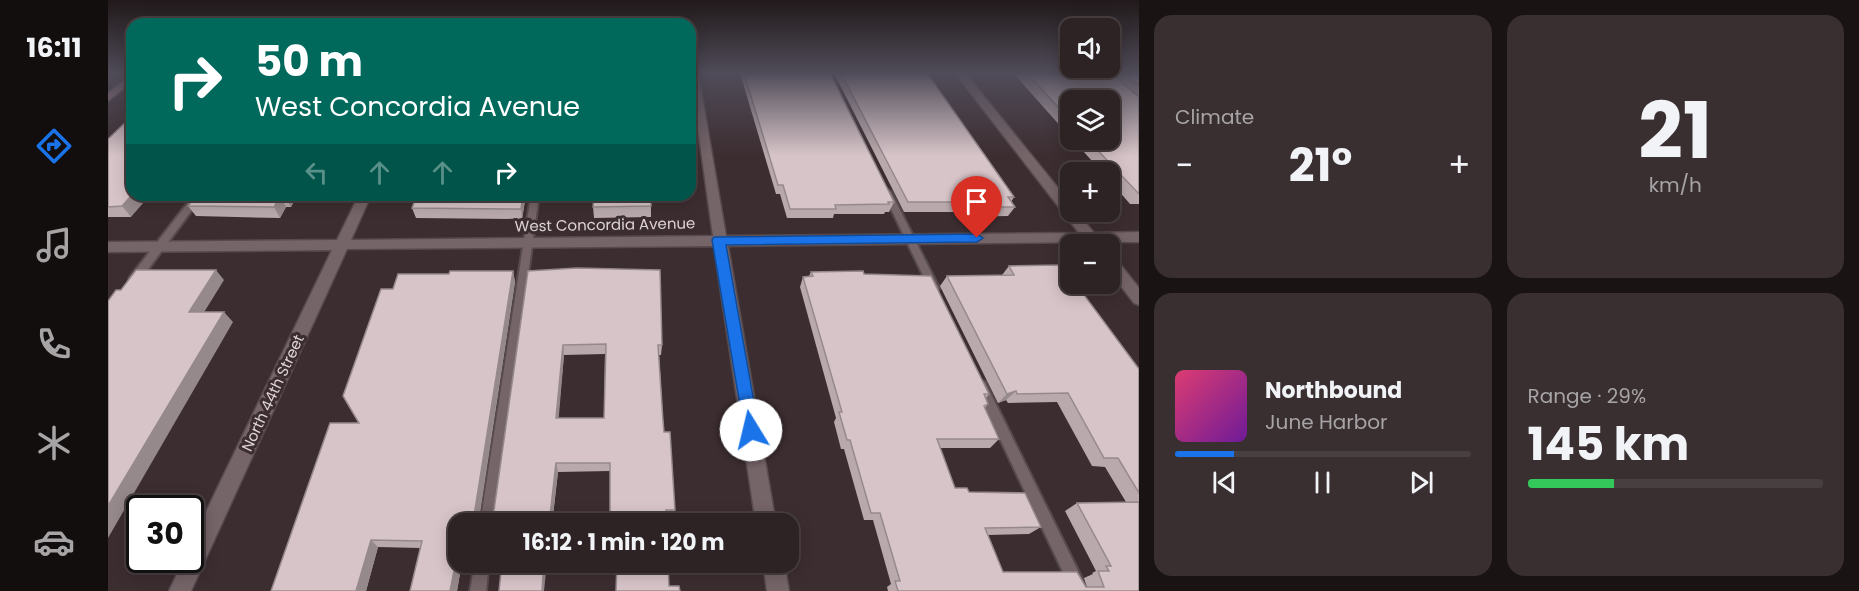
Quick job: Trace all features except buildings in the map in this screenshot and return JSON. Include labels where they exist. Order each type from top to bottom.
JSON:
[{"type":"street","points":[[697,101],[764,513]]},
{"type":"street","points":[[982,101],[1087,234]]},
{"type":"street","name":"North 44th Street","points":[[180,591],[363,201]]},
{"type":"street","name":"West Concordia Avenue","points":[[1120,239],[1139,237]]},
{"type":"street","name":"West Concordia Avenue","points":[[108,247],[719,240],[1060,241]]},
{"type":"street","points":[[1120,275],[1139,299]]},
{"type":"street","points":[[775,573],[778,591]]},
{"type":"lane","points":[[881,180],[938,297]]},
{"type":"lane","points":[[128,287],[194,201]]},
{"type":"lane","points":[[489,513],[535,201]]},
{"type":"lane","points":[[974,371],[1080,591]]},
{"type":"lane","points":[[478,591],[480,573]]},
{"type":"route","points":[[751,430],[719,240],[977,238]]}]
